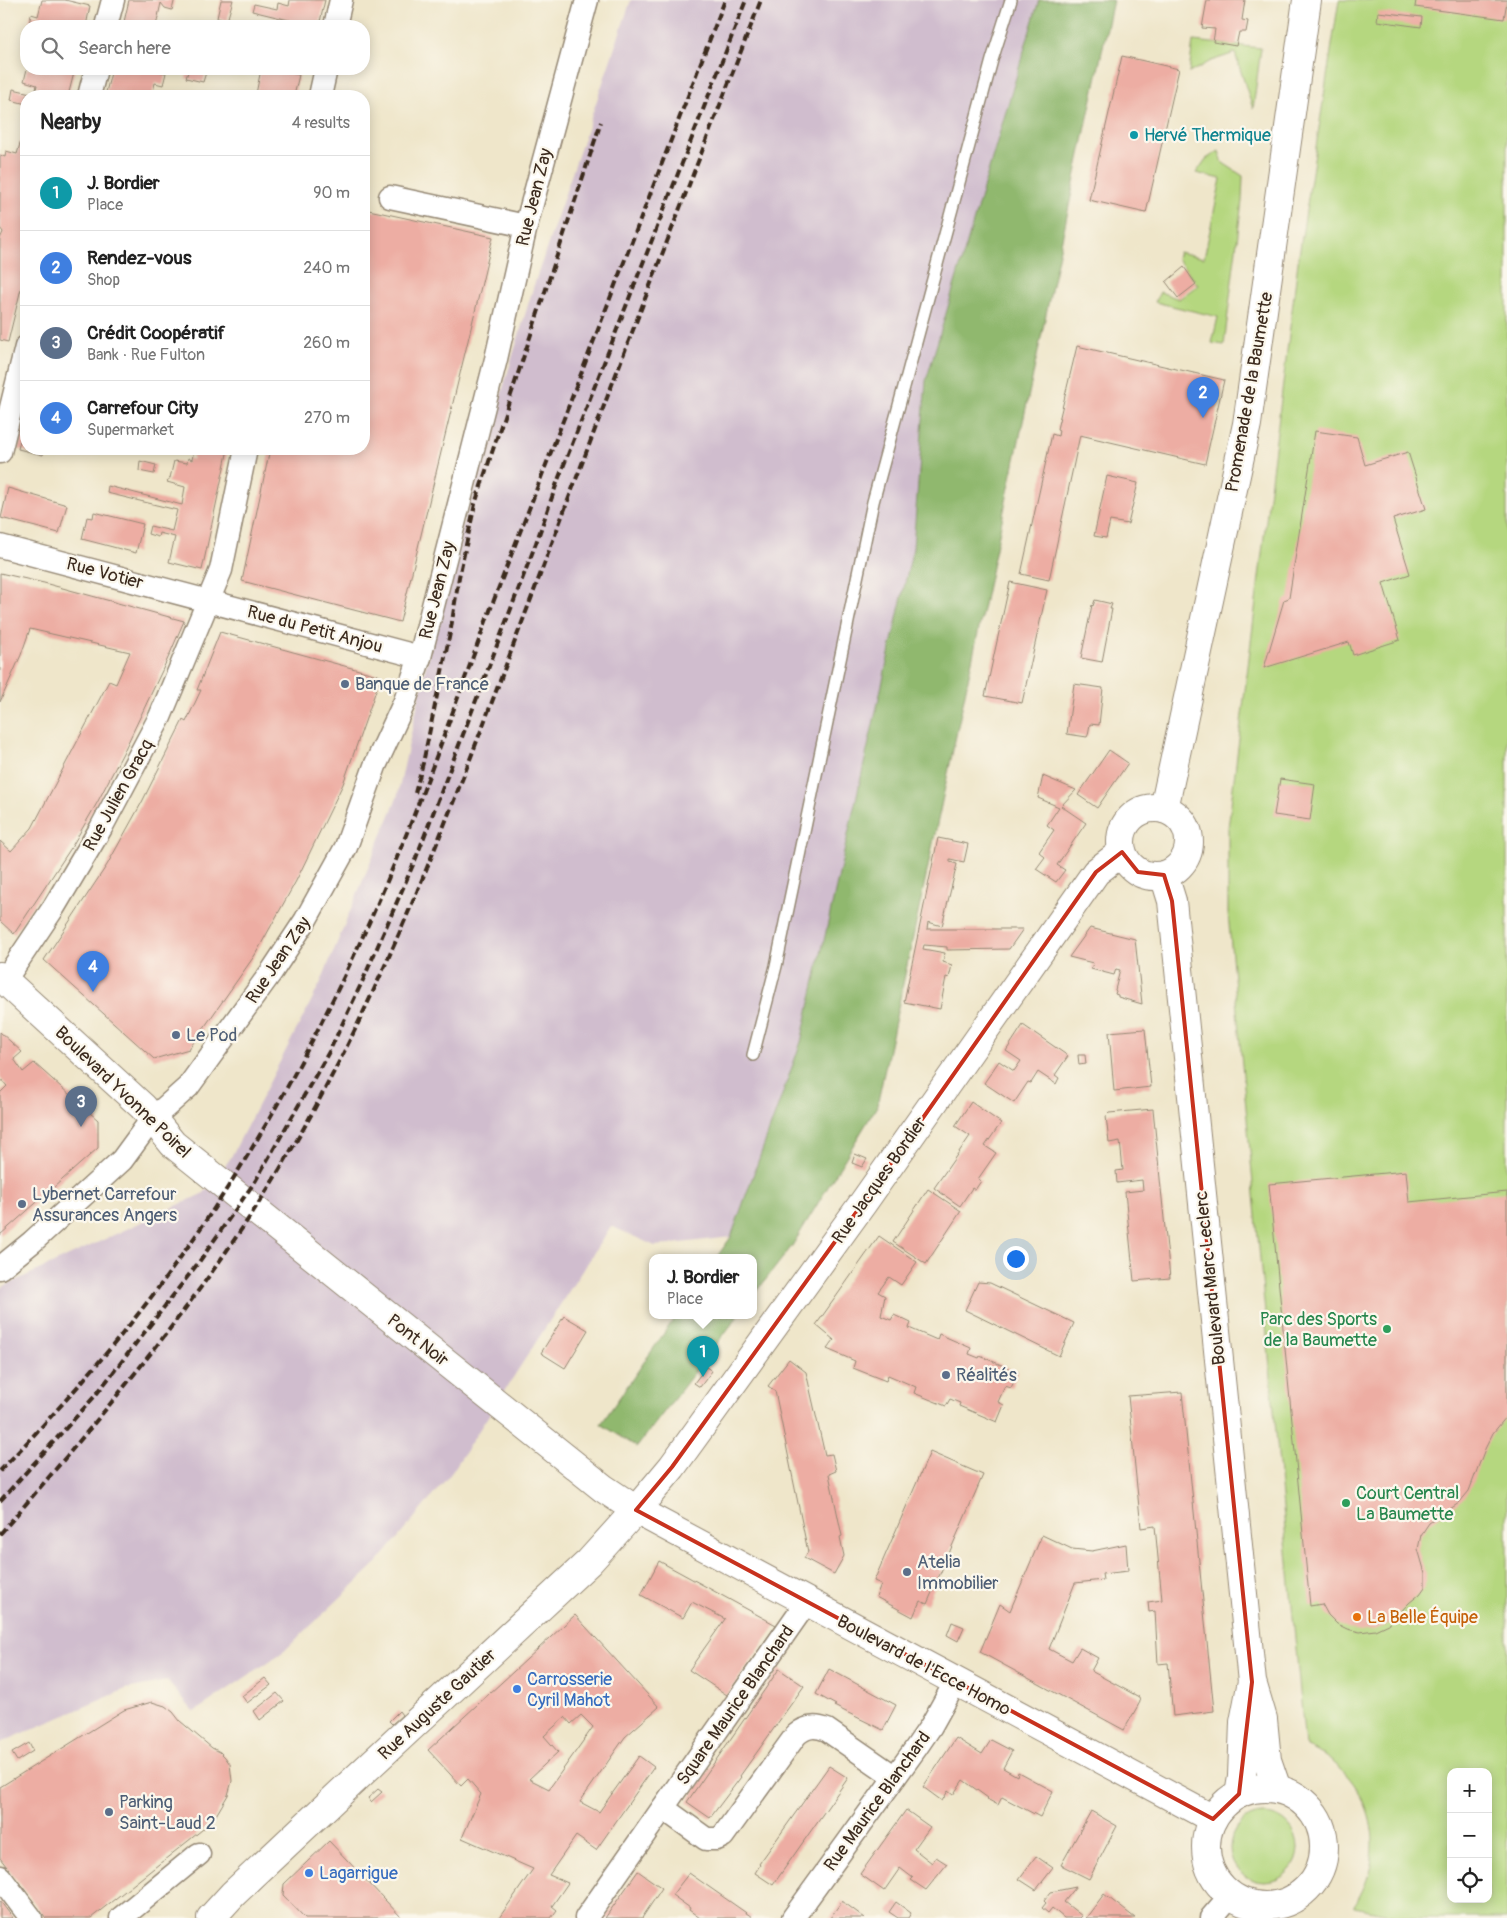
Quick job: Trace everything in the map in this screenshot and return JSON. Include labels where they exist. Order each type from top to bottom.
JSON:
[{"type":"street","points":[[108,20],[113,0]]},
{"type":"street","points":[[336,20],[341,0]]},
{"type":"street","name":"Rue Jean Zay","points":[[0,1268],[32,1242],[122,1160],[152,1119],[188,1087],[272,972],[305,921],[346,847],[375,766],[405,701],[420,657],[496,359],[526,226],[587,0]]},
{"type":"street","name":"Promenade de la Baumette","points":[[1164,809],[1247,424],[1307,0]]},
{"type":"street","points":[[91,90],[94,75]]},
{"type":"street","points":[[321,90],[325,75]]},
{"type":"street","points":[[390,197],[526,226]]},
{"type":"street","points":[[0,452],[20,371]]},
{"type":"street","name":"Rue Julien Gracq","points":[[2,978],[54,906],[105,820],[160,717],[221,570],[245,455]]},
{"type":"street","name":"Rue Votier","points":[[0,546],[210,600]]},
{"type":"street","name":"Rue du Petit Anjou","points":[[210,600],[420,657]]},
{"type":"street","points":[[1146,809],[1164,809],[1182,820],[1189,839],[1185,859],[1176,869],[1164,875],[1151,876],[1138,872],[1128,864],[1122,852],[1121,834],[1130,818],[1146,809]]},
{"type":"street","name":"Rue Jacques Bordier","points":[[636,1510],[672,1467],[863,1204],[1096,872],[1122,852]]},
{"type":"street","name":"Boulevard Marc Leclerc","points":[[1164,875],[1172,901],[1252,1682],[1263,1719],[1267,1760],[1277,1789]]},
{"type":"street","name":"Boulevard Yvonne Poirel","points":[[2,978],[143,1107],[173,1144],[201,1168]]},
{"type":"street","name":"Pont Noir","points":[[201,1168],[603,1488],[636,1510]]},
{"type":"street","name":"Boulevard de l'Ecce Homo","points":[[636,1510],[1213,1819]]},
{"type":"street","name":"Rue Auguste Gautier","points":[[211,1918],[233,1894],[590,1562],[636,1510]]},
{"type":"street","name":"Square Maurice Blanchard","points":[[586,1918],[806,1602]]},
{"type":"street","name":"Rue Maurice Blanchard","points":[[793,1918],[931,1726],[956,1681]]},
{"type":"street","name":"Boulevard Marc Leclerc","points":[[1239,1794],[1242,1776],[1244,1722],[1252,1682]]},
{"type":"street","points":[[663,1808],[706,1839],[717,1839],[723,1836],[796,1735],[807,1727],[814,1726],[827,1730],[895,1777]]},
{"type":"street","points":[[1258,1788],[1277,1789],[1300,1799],[1313,1812],[1321,1828],[1324,1846],[1321,1865],[1312,1883],[1279,1911],[1247,1903],[1231,1895],[1217,1881],[1211,1870],[1207,1857],[1207,1838],[1213,1819],[1224,1804],[1239,1794],[1258,1788]]},
{"type":"street","points":[[121,1918],[199,1854]]},
{"type":"street","points":[[0,1877],[31,1918]]},
{"type":"street","name":"Rue Auguste Gautier","points":[[197,1918],[233,1894]]},
{"type":"street","points":[[1212,1918],[1231,1895]]},
{"type":"lane","points":[[752,1055],[776,966],[873,502],[986,79],[1010,0]]},
{"type":"highlighted area","points":[[1122,852],[1138,872],[1164,875],[1172,901],[1252,1682],[1239,1794],[1213,1819],[636,1510],[672,1467],[863,1203],[1096,872]]},
{"type":"shaded area","points":[[631,0],[1039,0],[926,381],[913,548],[801,1042],[731,1237],[655,1246],[611,1226],[452,1472],[378,1562],[283,1652],[194,1712],[167,1681],[126,1689],[0,1743],[0,1288],[204,1193],[230,1159],[320,984],[397,798],[443,588],[534,285]]},
{"type":"green space","points":[[1039,0],[1113,0],[877,1106],[792,1246],[757,1291],[757,1254],[719,1254],[731,1237],[801,1042],[913,548],[926,381]]},
{"type":"green space","name":"Parc des Sports de la Baumette","points":[[1339,0],[1507,0],[1507,1918],[1411,1918],[1353,1907],[1365,1884],[1372,1861],[1373,1837],[1369,1815],[1360,1793],[1346,1774],[1328,1758],[1305,1746],[1228,913],[1228,828],[1298,262]]},
{"type":"green space","points":[[1193,41],[1261,48],[1253,109],[1235,53],[1211,61],[1189,73]]},
{"type":"green space","points":[[1219,151],[1223,163],[1243,176],[1242,201],[1224,345],[1212,343],[1218,317],[1155,302],[1160,292],[1179,299],[1198,285],[1177,258],[1179,252],[1204,258],[1221,179],[1196,173],[1206,159]]},
{"type":"green space","points":[[674,1319],[736,1319],[637,1447],[601,1424]]},
{"type":"green space","points":[[1264,1814],[1277,1817],[1288,1824],[1295,1835],[1298,1848],[1295,1861],[1288,1872],[1277,1879],[1264,1882],[1251,1879],[1240,1872],[1233,1861],[1230,1848],[1233,1835],[1240,1824],[1251,1817]]},
{"type":"building","points":[[42,0],[65,0],[90,6],[87,20],[30,20],[31,14],[38,16]]},
{"type":"building","points":[[129,0],[174,0],[172,10],[165,8],[161,3],[157,20],[124,20]]},
{"type":"building","points":[[221,0],[233,0],[227,20],[217,18]]},
{"type":"building","points":[[290,0],[325,0],[320,20],[289,20],[252,11],[254,4],[277,9],[278,3],[289,6]]},
{"type":"building","points":[[1207,0],[1245,0],[1242,20],[1248,21],[1246,32],[1239,32],[1236,46],[1213,42],[1215,29],[1202,28]]},
{"type":"building","points":[[1416,0],[1507,1],[1504,19],[1415,7]]},
{"type":"building","points":[[1378,12],[1422,17],[1421,27],[1377,21]]},
{"type":"building","name":"Hervé Thermique","points":[[1122,56],[1179,69],[1146,213],[1089,200]]},
{"type":"building","points":[[26,75],[73,75],[70,90],[36,90],[37,85],[24,81]]},
{"type":"building","points":[[110,75],[166,75],[163,85],[155,83],[153,90],[107,90]]},
{"type":"building","points":[[187,75],[205,75],[203,82],[186,78]]},
{"type":"building","points":[[260,75],[299,75],[295,90],[257,90]]},
{"type":"building","points":[[13,89],[20,91],[20,102],[11,100]]},
{"type":"building","points":[[20,144],[20,293],[8,342],[0,340],[0,239],[3,232],[0,228],[0,155],[5,157],[6,151],[17,154]]},
{"type":"building","points":[[370,210],[493,237],[400,622],[242,581],[269,455],[370,455]]},
{"type":"building","points":[[1184,267],[1196,284],[1178,298],[1166,282]]},
{"type":"building","points":[[1077,346],[1224,380],[1205,464],[1080,435],[1049,580],[1021,574],[1052,434],[1058,436],[1059,430],[1057,429]]},
{"type":"building","points":[[1315,431],[1357,437],[1365,465],[1408,452],[1426,509],[1393,519],[1410,574],[1383,583],[1400,640],[1353,655],[1349,642],[1264,668],[1284,600],[1289,598]]},
{"type":"building","points":[[193,455],[227,455],[202,570],[169,562],[175,537],[159,533],[158,537],[148,534],[150,526],[172,531],[177,510],[107,493],[108,486],[182,505],[185,487],[167,482],[170,478],[174,461],[187,463],[188,458],[192,460]]},
{"type":"building","points":[[140,461],[156,465],[154,474],[139,471]]},
{"type":"building","points":[[1107,476],[1138,483],[1128,524],[1110,521],[1106,538],[1094,536]]},
{"type":"building","points":[[8,488],[67,505],[59,533],[1,518]]},
{"type":"building","points":[[94,512],[143,524],[136,553],[82,539],[87,517],[93,518]]},
{"type":"building","points":[[0,573],[184,621],[124,751],[97,803],[71,848],[14,934],[0,921],[0,841],[11,851],[32,828],[109,681],[116,684],[130,652],[30,629],[21,655],[0,702]]},
{"type":"building","points":[[1010,582],[1047,590],[1022,703],[985,696]]},
{"type":"building","points":[[1095,600],[1112,604],[1102,662],[1081,658],[1092,605]]},
{"type":"building","points":[[220,632],[381,676],[343,784],[296,881],[255,955],[189,1049],[154,1059],[44,960],[107,865],[142,802],[183,720],[186,722],[201,690],[197,690]]},
{"type":"building","points":[[1074,684],[1103,688],[1099,725],[1090,724],[1087,737],[1067,734]]},
{"type":"building","points":[[1109,750],[1128,763],[1097,808],[1078,795]]},
{"type":"building","points":[[1043,776],[1076,790],[1061,806],[1086,823],[1057,865],[1065,870],[1056,882],[1036,869],[1045,857],[1039,852],[1054,830],[1047,825],[1059,807],[1038,798]]},
{"type":"building","points":[[1280,779],[1315,784],[1310,820],[1274,815]]},
{"type":"building","points":[[938,838],[968,844],[964,862],[950,859],[950,862],[957,864],[942,926],[928,922],[927,929],[1023,929],[1009,949],[947,950],[947,947],[924,945],[923,949],[945,953],[943,962],[952,965],[949,978],[946,977],[940,1009],[904,1002]]},
{"type":"building","points":[[1090,928],[1135,939],[1142,1004],[1118,997],[1115,994],[1120,970],[1116,969],[1114,975],[1091,969],[1093,963],[1069,957]]},
{"type":"building","points":[[1023,1025],[1068,1056],[1055,1075],[1059,1078],[1056,1084],[1038,1072],[1031,1083],[1028,1082],[1014,1103],[984,1083],[999,1061],[1014,1071],[1021,1061],[1006,1051]]},
{"type":"building","points":[[1145,1029],[1151,1087],[1114,1091],[1109,1032]]},
{"type":"building","points":[[0,1032],[22,1052],[14,1059],[23,1072],[34,1063],[98,1120],[98,1148],[0,1235],[0,1093],[7,1086],[0,1078]]},
{"type":"building","points":[[1078,1055],[1085,1055],[1086,1064],[1079,1065]]},
{"type":"building","points":[[971,1102],[1001,1123],[985,1146],[996,1153],[978,1179],[981,1181],[975,1190],[972,1188],[960,1206],[934,1188],[970,1136],[955,1126]]},
{"type":"building","points":[[1153,1109],[1170,1278],[1134,1281],[1125,1192],[1143,1190],[1142,1180],[1117,1183],[1116,1171],[1123,1170],[1120,1141],[1109,1143],[1106,1116],[1109,1113]]},
{"type":"building","points":[[855,1154],[867,1159],[862,1167],[852,1163]]},
{"type":"building","points":[[1406,1171],[1409,1202],[1507,1192],[1507,1416],[1493,1433],[1469,1491],[1459,1503],[1429,1523],[1421,1535],[1418,1549],[1425,1573],[1425,1587],[1390,1623],[1375,1630],[1360,1632],[1337,1624],[1328,1615],[1322,1604],[1310,1606],[1269,1184]]},
{"type":"building","points":[[928,1189],[961,1211],[926,1264],[893,1242]]},
{"type":"building","points":[[879,1236],[917,1262],[901,1285],[889,1277],[878,1292],[885,1296],[881,1316],[891,1320],[894,1315],[911,1323],[909,1328],[937,1340],[939,1334],[971,1348],[969,1354],[979,1358],[980,1356],[1018,1372],[1011,1388],[1005,1386],[998,1402],[1004,1405],[997,1422],[959,1406],[960,1403],[950,1399],[946,1406],[914,1393],[916,1387],[888,1375],[886,1381],[853,1368],[855,1361],[827,1349],[834,1340],[816,1325]]},
{"type":"building","points":[[978,1282],[990,1283],[1074,1323],[1059,1356],[965,1310]]},
{"type":"building","points":[[564,1316],[588,1330],[565,1368],[541,1353]]},
{"type":"building","points":[[789,1359],[806,1372],[825,1455],[832,1454],[836,1471],[829,1474],[842,1536],[840,1537],[844,1556],[834,1574],[804,1558],[808,1552],[775,1391],[768,1386]]},
{"type":"building","points":[[706,1367],[712,1371],[700,1387],[694,1383]]},
{"type":"building","points":[[1182,1392],[1214,1711],[1173,1716],[1168,1663],[1158,1664],[1155,1611],[1149,1612],[1148,1602],[1162,1600],[1155,1526],[1141,1528],[1128,1396]]},
{"type":"building","points":[[930,1452],[983,1475],[927,1604],[920,1601],[913,1617],[876,1597],[881,1584],[874,1581]]},
{"type":"building","points":[[1042,1535],[1072,1549],[1092,1551],[1126,1544],[1128,1571],[1102,1574],[1103,1580],[1075,1583],[1049,1649],[1072,1661],[1080,1648],[1098,1658],[1091,1671],[1139,1697],[1140,1702],[1124,1730],[980,1652],[1000,1604],[1010,1611]]},
{"type":"building","points":[[659,1561],[776,1625],[727,1695],[689,1670],[725,1619],[692,1602],[683,1618],[641,1595]]},
{"type":"building","points":[[575,1615],[659,1707],[625,1737],[580,1802],[599,1812],[639,1756],[654,1767],[596,1850],[576,1836],[549,1875],[568,1883],[552,1906],[557,1910],[551,1918],[499,1918],[533,1869],[462,1838],[481,1794],[468,1779],[461,1786],[428,1750]],"holes":[[[581,1715],[593,1727],[549,1789],[529,1779],[558,1752],[544,1736],[565,1717],[571,1724]]]},
{"type":"building","points":[[952,1622],[964,1627],[958,1641],[947,1635]]},
{"type":"building","points":[[779,1669],[804,1686],[710,1818],[687,1802]]},
{"type":"building","points":[[829,1669],[896,1705],[883,1730],[834,1706],[836,1705],[816,1694]]},
{"type":"building","points":[[265,1678],[271,1685],[247,1703],[242,1696]]},
{"type":"building","points":[[277,1693],[284,1701],[260,1720],[254,1711]]},
{"type":"building","name":"Parking Saint-Laud 2","points":[[152,1702],[165,1706],[173,1712],[180,1721],[225,1757],[230,1764],[232,1781],[228,1795],[212,1822],[91,1918],[46,1918],[0,1858],[0,1787],[124,1710]]},
{"type":"building","points":[[399,1711],[402,1715],[392,1724],[389,1721]]},
{"type":"building","points":[[956,1738],[982,1754],[991,1740],[1012,1751],[1003,1768],[1017,1776],[1018,1772],[1053,1791],[1040,1817],[1002,1797],[998,1805],[987,1799],[963,1780],[953,1795],[948,1791],[942,1801],[923,1787]]},
{"type":"building","points":[[29,1743],[33,1751],[17,1761],[12,1753]]},
{"type":"building","points":[[829,1766],[848,1778],[773,1885],[755,1873],[759,1864]]},
{"type":"building","points":[[378,1789],[382,1792],[371,1802],[368,1798]]},
{"type":"building","points":[[906,1810],[930,1827],[914,1849],[932,1863],[936,1857],[947,1864],[926,1890],[911,1880],[913,1878],[900,1868],[884,1891],[860,1874]]},
{"type":"building","points":[[1091,1811],[1117,1826],[1089,1879],[1061,1865]]},
{"type":"building","points":[[329,1841],[402,1918],[305,1918],[283,1895],[284,1884]]},
{"type":"building","points":[[1036,1856],[1053,1868],[1036,1890],[1019,1879]]},
{"type":"building","points":[[638,1871],[662,1888],[642,1918],[605,1918]]},
{"type":"building","points":[[689,1873],[752,1917],[700,1918],[672,1895]]},
{"type":"building","points":[[1076,1887],[1064,1902],[1082,1916],[1080,1918],[1064,1918],[1052,1908],[1048,1913],[1042,1908],[1046,1903],[1044,1901],[1051,1892]]},
{"type":"building","points":[[1104,1894],[1135,1918],[1086,1918]]},
{"type":"building","points":[[0,1901],[13,1918],[0,1918]]},
{"type":"building","points":[[842,1901],[865,1918],[830,1918]]},
{"type":"building","points":[[896,1902],[911,1913],[908,1918],[898,1918],[889,1912]]},
{"type":"railway","points":[[0,1471],[118,1339],[182,1255],[263,1130],[334,998],[376,907],[412,821],[510,558],[725,0]]},
{"type":"railway","points":[[0,1501],[95,1396],[199,1262],[256,1180],[330,1050],[363,980],[416,858],[536,543],[558,480],[746,0]]},
{"type":"railway","points":[[0,1534],[120,1392],[195,1295],[265,1193],[333,1074],[397,939],[454,801],[761,0]]},
{"type":"railway","points":[[415,793],[423,763],[475,504],[601,122]]},
{"type":"place","name":"Hervé Thermique","points":[[1134,135]]},
{"type":"place","name":"Rendez-vous","points":[[1203,418]]},
{"type":"place","name":"Banque de France","points":[[345,684]]},
{"type":"place","name":"Carrefour City","points":[[93,992]]},
{"type":"place","name":"Le Pod","points":[[176,1035]]},
{"type":"place","name":"Crédit Coopératif","points":[[81,1127]]},
{"type":"place","name":"Lybernet Carrefour Assurances Angers","points":[[22,1204]]},
{"type":"place","name":"Parc des Sports de la Baumette","points":[[1387,1329]]},
{"type":"place","name":"Réalités","points":[[946,1375]]},
{"type":"place","name":"J. Bordier","points":[[703,1377]]},
{"type":"place","name":"Court Central La Baumette","points":[[1346,1503]]},
{"type":"place","name":"Atelia Immobilier","points":[[907,1572]]},
{"type":"place","name":"La Belle Équipe","points":[[1357,1617]]},
{"type":"place","name":"Carrosserie Cyril Mahot","points":[[517,1689]]},
{"type":"place","name":"Parking Saint-Laud 2","points":[[109,1812]]},
{"type":"place","name":"Lagarrigue","points":[[309,1873]]}]
